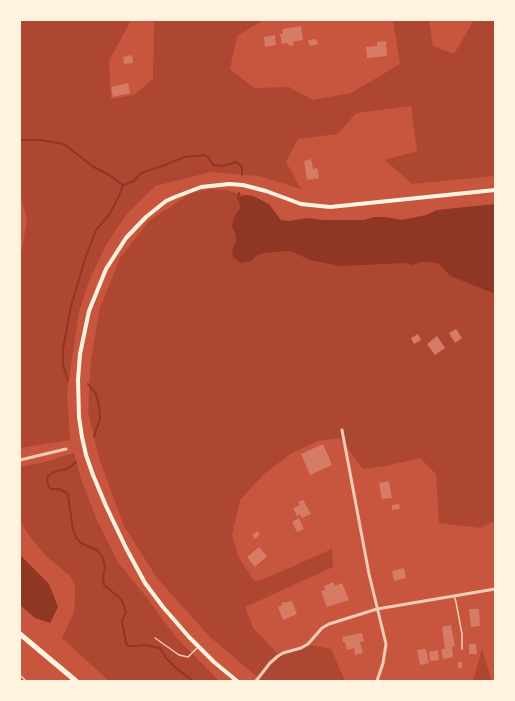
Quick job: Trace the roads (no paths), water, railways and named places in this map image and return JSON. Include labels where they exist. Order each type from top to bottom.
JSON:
[{"type":"highway","points":[[20,634],[76,681]]},
{"type":"main road","points":[[236,681],[198,646],[163,607],[137,569],[96,484],[86,455],[79,417],[79,362],[89,311],[99,283],[114,255],[139,223],[175,196],[201,187],[228,184],[243,185],[266,191],[301,204],[330,208],[495,190]]},
{"type":"street","points":[[342,430],[369,574],[386,644],[383,663],[377,681]]},
{"type":"street","points":[[20,460],[66,449]]},
{"type":"street","points":[[256,681],[270,663],[278,656],[308,644],[322,628],[329,624],[377,609],[495,589]]},
{"type":"lane","points":[[454,596],[461,628],[462,649]]},
{"type":"lane","points":[[155,638],[179,655],[188,657],[198,646]]},
{"type":"lane","points":[[20,675],[26,681]]},
{"type":"waterway","points":[[20,140],[40,140],[64,144],[92,166],[109,175],[123,185]]},
{"type":"waterway","points":[[123,185],[134,181],[141,173],[184,157],[205,155],[209,158],[213,165],[223,166],[236,162],[242,167],[242,175]]},
{"type":"waterway","points":[[68,380],[63,365],[63,349],[71,306],[86,256],[96,230],[109,215],[123,185]]},
{"type":"waterway","points":[[238,199],[239,193]]},
{"type":"waterway","points":[[88,384],[96,394],[99,406],[100,419],[94,436]]},
{"type":"waterway","points":[[76,462],[69,468],[54,472],[48,476],[47,481],[49,487],[52,489],[59,489],[68,495],[73,530],[77,539],[81,543],[97,550],[103,558],[105,567],[103,577],[104,585],[121,599],[126,612],[122,621],[126,643],[129,646],[144,645],[160,648],[166,658],[193,681]]}]
